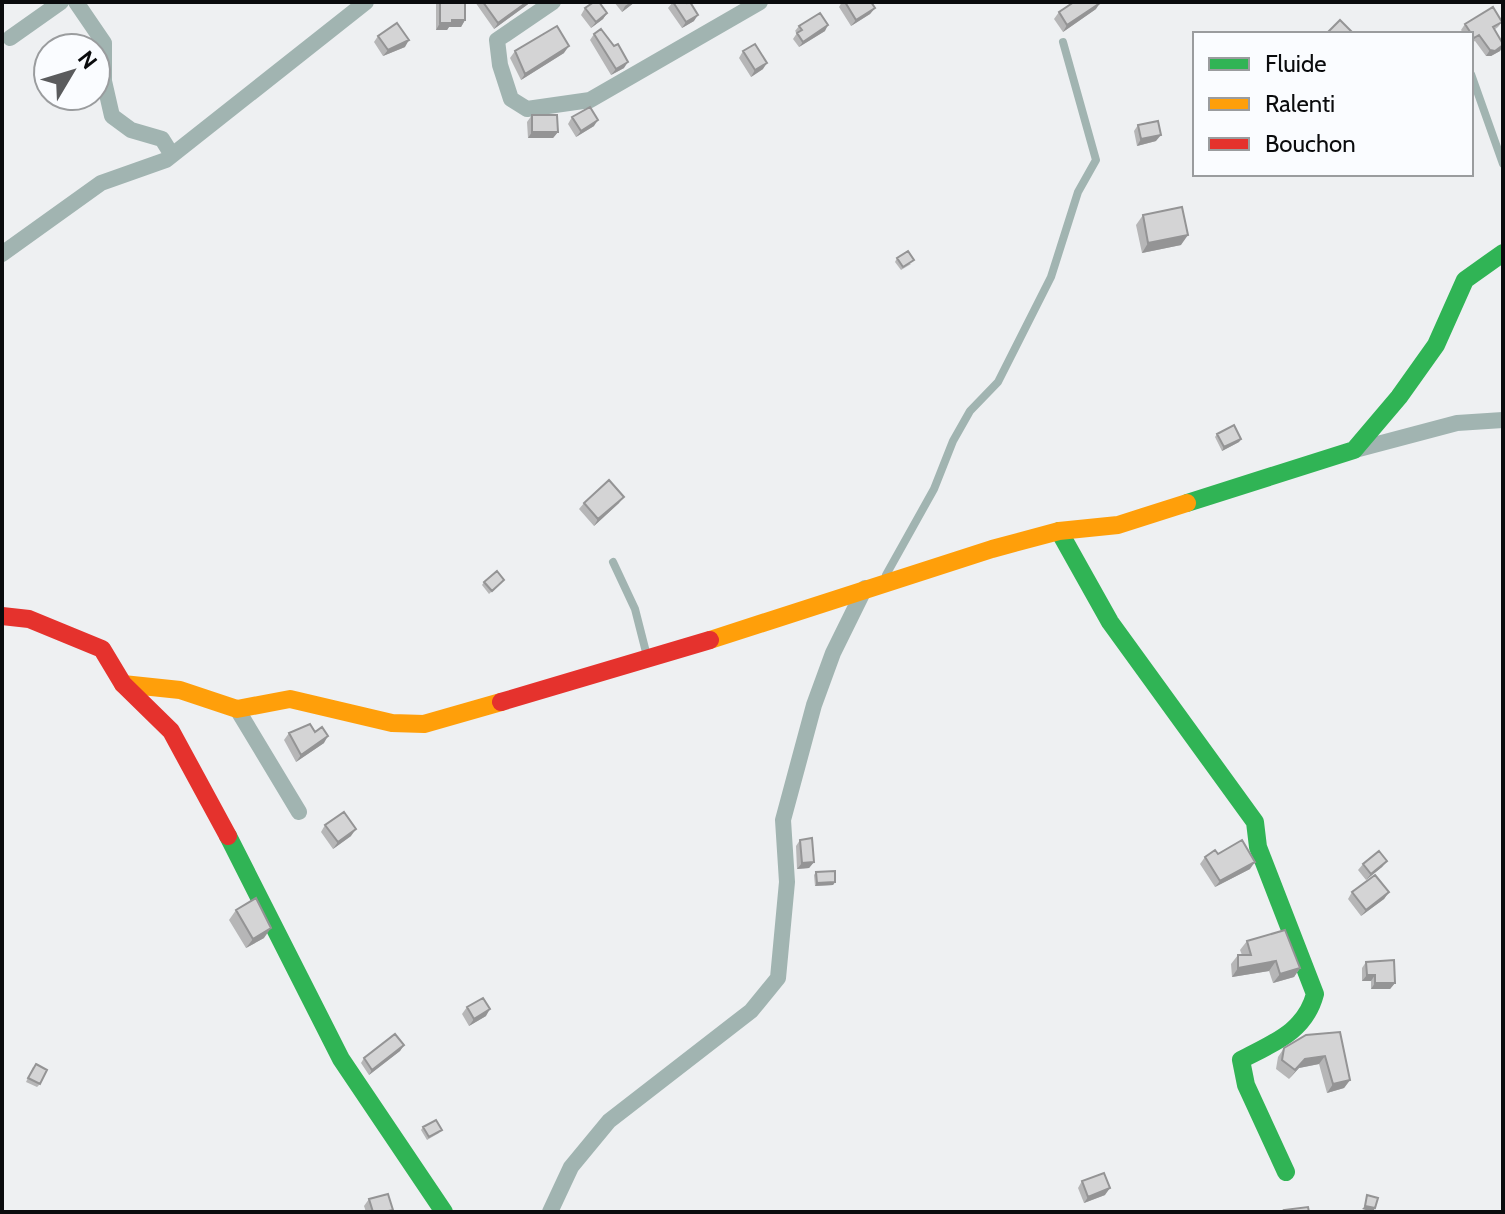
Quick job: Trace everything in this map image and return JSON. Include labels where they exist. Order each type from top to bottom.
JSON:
[{"type":"street","points":[[10,38],[61,2]]},
{"type":"street","points":[[76,2],[104,43],[104,81],[112,116],[131,130],[162,139],[172,155]]},
{"type":"street","points":[[2,254],[101,183],[137,172],[172,155],[366,2]]},
{"type":"street","points":[[553,2],[497,40],[500,65],[511,99],[527,109],[590,100],[760,2]]},
{"type":"street","points":[[1354,450],[1399,397],[1436,345],[1465,280],[1503,253]]},
{"type":"street","points":[[123,684],[180,690],[237,709],[290,699],[392,723],[424,724],[648,661],[873,586],[1059,531],[1118,525],[1354,450],[1457,423],[1503,420]]},
{"type":"street","points":[[1059,531],[1110,622],[1255,822],[1258,847],[1315,994],[1313,1012],[1303,1025],[1241,1060],[1246,1085],[1286,1172]]},
{"type":"street","points":[[550,1212],[571,1167],[609,1121],[751,1011],[778,978],[787,882],[783,820],[814,705],[833,653],[873,586]]},
{"type":"street","points":[[2,616],[29,619],[102,649],[123,684],[171,731],[206,792],[341,1059],[444,1212]]},
{"type":"street","points":[[237,709],[299,812]]},
{"type":"lane","points":[[873,586],[934,489],[953,441],[970,411],[998,382],[1045,290],[1078,192],[1096,160],[1063,42]]},
{"type":"lane","points":[[1473,80],[1503,164]]},
{"type":"lane","points":[[613,562],[635,609],[648,661]]},
{"type":"building","points":[[440,2],[465,2],[465,20],[440,23]]},
{"type":"building","points":[[483,2],[527,2],[498,23]]},
{"type":"building","points":[[599,2],[607,13],[596,22],[585,8]]},
{"type":"building","points":[[673,2],[690,2],[698,15],[686,22]]},
{"type":"building","points":[[845,2],[871,2],[875,8],[856,20]]},
{"type":"building","points":[[1074,2],[1100,3],[1067,25],[1059,12]]},
{"type":"building","points":[[1493,7],[1502,22],[1493,27],[1503,45],[1495,51],[1490,50],[1479,35],[1474,38],[1473,32],[1465,24]]},
{"type":"building","points":[[820,13],[828,25],[803,42],[797,33],[802,30],[799,26]]},
{"type":"building","points":[[1340,20],[1352,32],[1328,32]]},
{"type":"building","points":[[397,23],[409,40],[388,50],[378,36]]},
{"type":"building","points":[[557,26],[569,46],[525,74],[515,51]]},
{"type":"building","points":[[601,29],[614,46],[618,44],[628,62],[616,69],[594,34]]},
{"type":"building","points":[[755,44],[767,63],[755,70],[743,51]]},
{"type":"building","points":[[590,107],[598,120],[581,131],[572,117]]},
{"type":"building","points":[[532,115],[557,115],[558,132],[532,132]]},
{"type":"building","points":[[1158,121],[1161,135],[1141,139],[1138,125]]},
{"type":"building","points":[[1182,207],[1188,235],[1148,243],[1143,215]]},
{"type":"building","points":[[908,251],[914,260],[903,267],[897,258]]},
{"type":"building","points":[[1234,425],[1241,439],[1224,447],[1217,434]]},
{"type":"building","points":[[609,480],[624,497],[598,519],[584,503]]},
{"type":"building","points":[[497,571],[504,580],[492,591],[484,582]]},
{"type":"building","points":[[310,724],[315,732],[322,727],[328,736],[301,755],[289,733]]},
{"type":"building","points":[[344,812],[356,829],[338,842],[325,825]]},
{"type":"building","points":[[812,838],[814,862],[802,863],[800,840]]},
{"type":"building","points":[[1242,840],[1255,862],[1220,881],[1205,857],[1215,850],[1218,854]]},
{"type":"building","points":[[1379,851],[1387,861],[1371,874],[1363,864]]},
{"type":"building","points":[[835,871],[835,882],[817,883],[816,872]]},
{"type":"building","points":[[1375,875],[1389,892],[1366,910],[1352,892]]},
{"type":"building","points":[[256,898],[271,928],[253,939],[236,910]]},
{"type":"building","points":[[1285,930],[1300,968],[1280,974],[1276,961],[1238,968],[1238,955],[1251,955],[1247,941]]},
{"type":"building","points":[[1394,960],[1395,983],[1375,983],[1375,975],[1367,975],[1366,962]]},
{"type":"building","points":[[483,998],[490,1009],[474,1019],[467,1007]]},
{"type":"building","points":[[1340,1032],[1350,1080],[1333,1084],[1325,1056],[1305,1059],[1295,1070],[1282,1060],[1284,1048],[1306,1035]]},
{"type":"building","points":[[395,1034],[404,1045],[372,1070],[364,1058]]},
{"type":"building","points":[[36,1064],[47,1070],[40,1084],[28,1078]]},
{"type":"building","points":[[436,1120],[442,1130],[429,1137],[423,1127]]},
{"type":"building","points":[[1104,1173],[1110,1188],[1088,1197],[1082,1181]]},
{"type":"building","points":[[388,1194],[393,1210],[373,1212],[369,1199]]},
{"type":"building","points":[[1367,1195],[1378,1198],[1375,1208],[1365,1206]]},
{"type":"building","points":[[1308,1207],[1309,1212],[1284,1210]]},
{"type":"traffic: fast","points":[[1187,503],[1354,450],[1399,397],[1436,345],[1465,280],[1503,253]]},
{"type":"traffic: fast","points":[[1059,531],[1110,622],[1255,822],[1258,847],[1315,994],[1304,1018],[1296,1027],[1276,1042],[1241,1060],[1246,1085],[1286,1172]]},
{"type":"traffic: fast","points":[[228,836],[341,1059],[444,1212]]},
{"type":"traffic: slow","points":[[710,640],[992,549],[1059,531],[1118,525],[1187,503]]},
{"type":"traffic: slow","points":[[123,684],[180,690],[237,709],[290,699],[392,723],[424,724],[501,702]]},
{"type":"traffic: jam","points":[[2,616],[29,619],[102,649],[123,684],[171,731],[228,836]]},
{"type":"traffic: jam","points":[[501,702],[710,640]]}]
